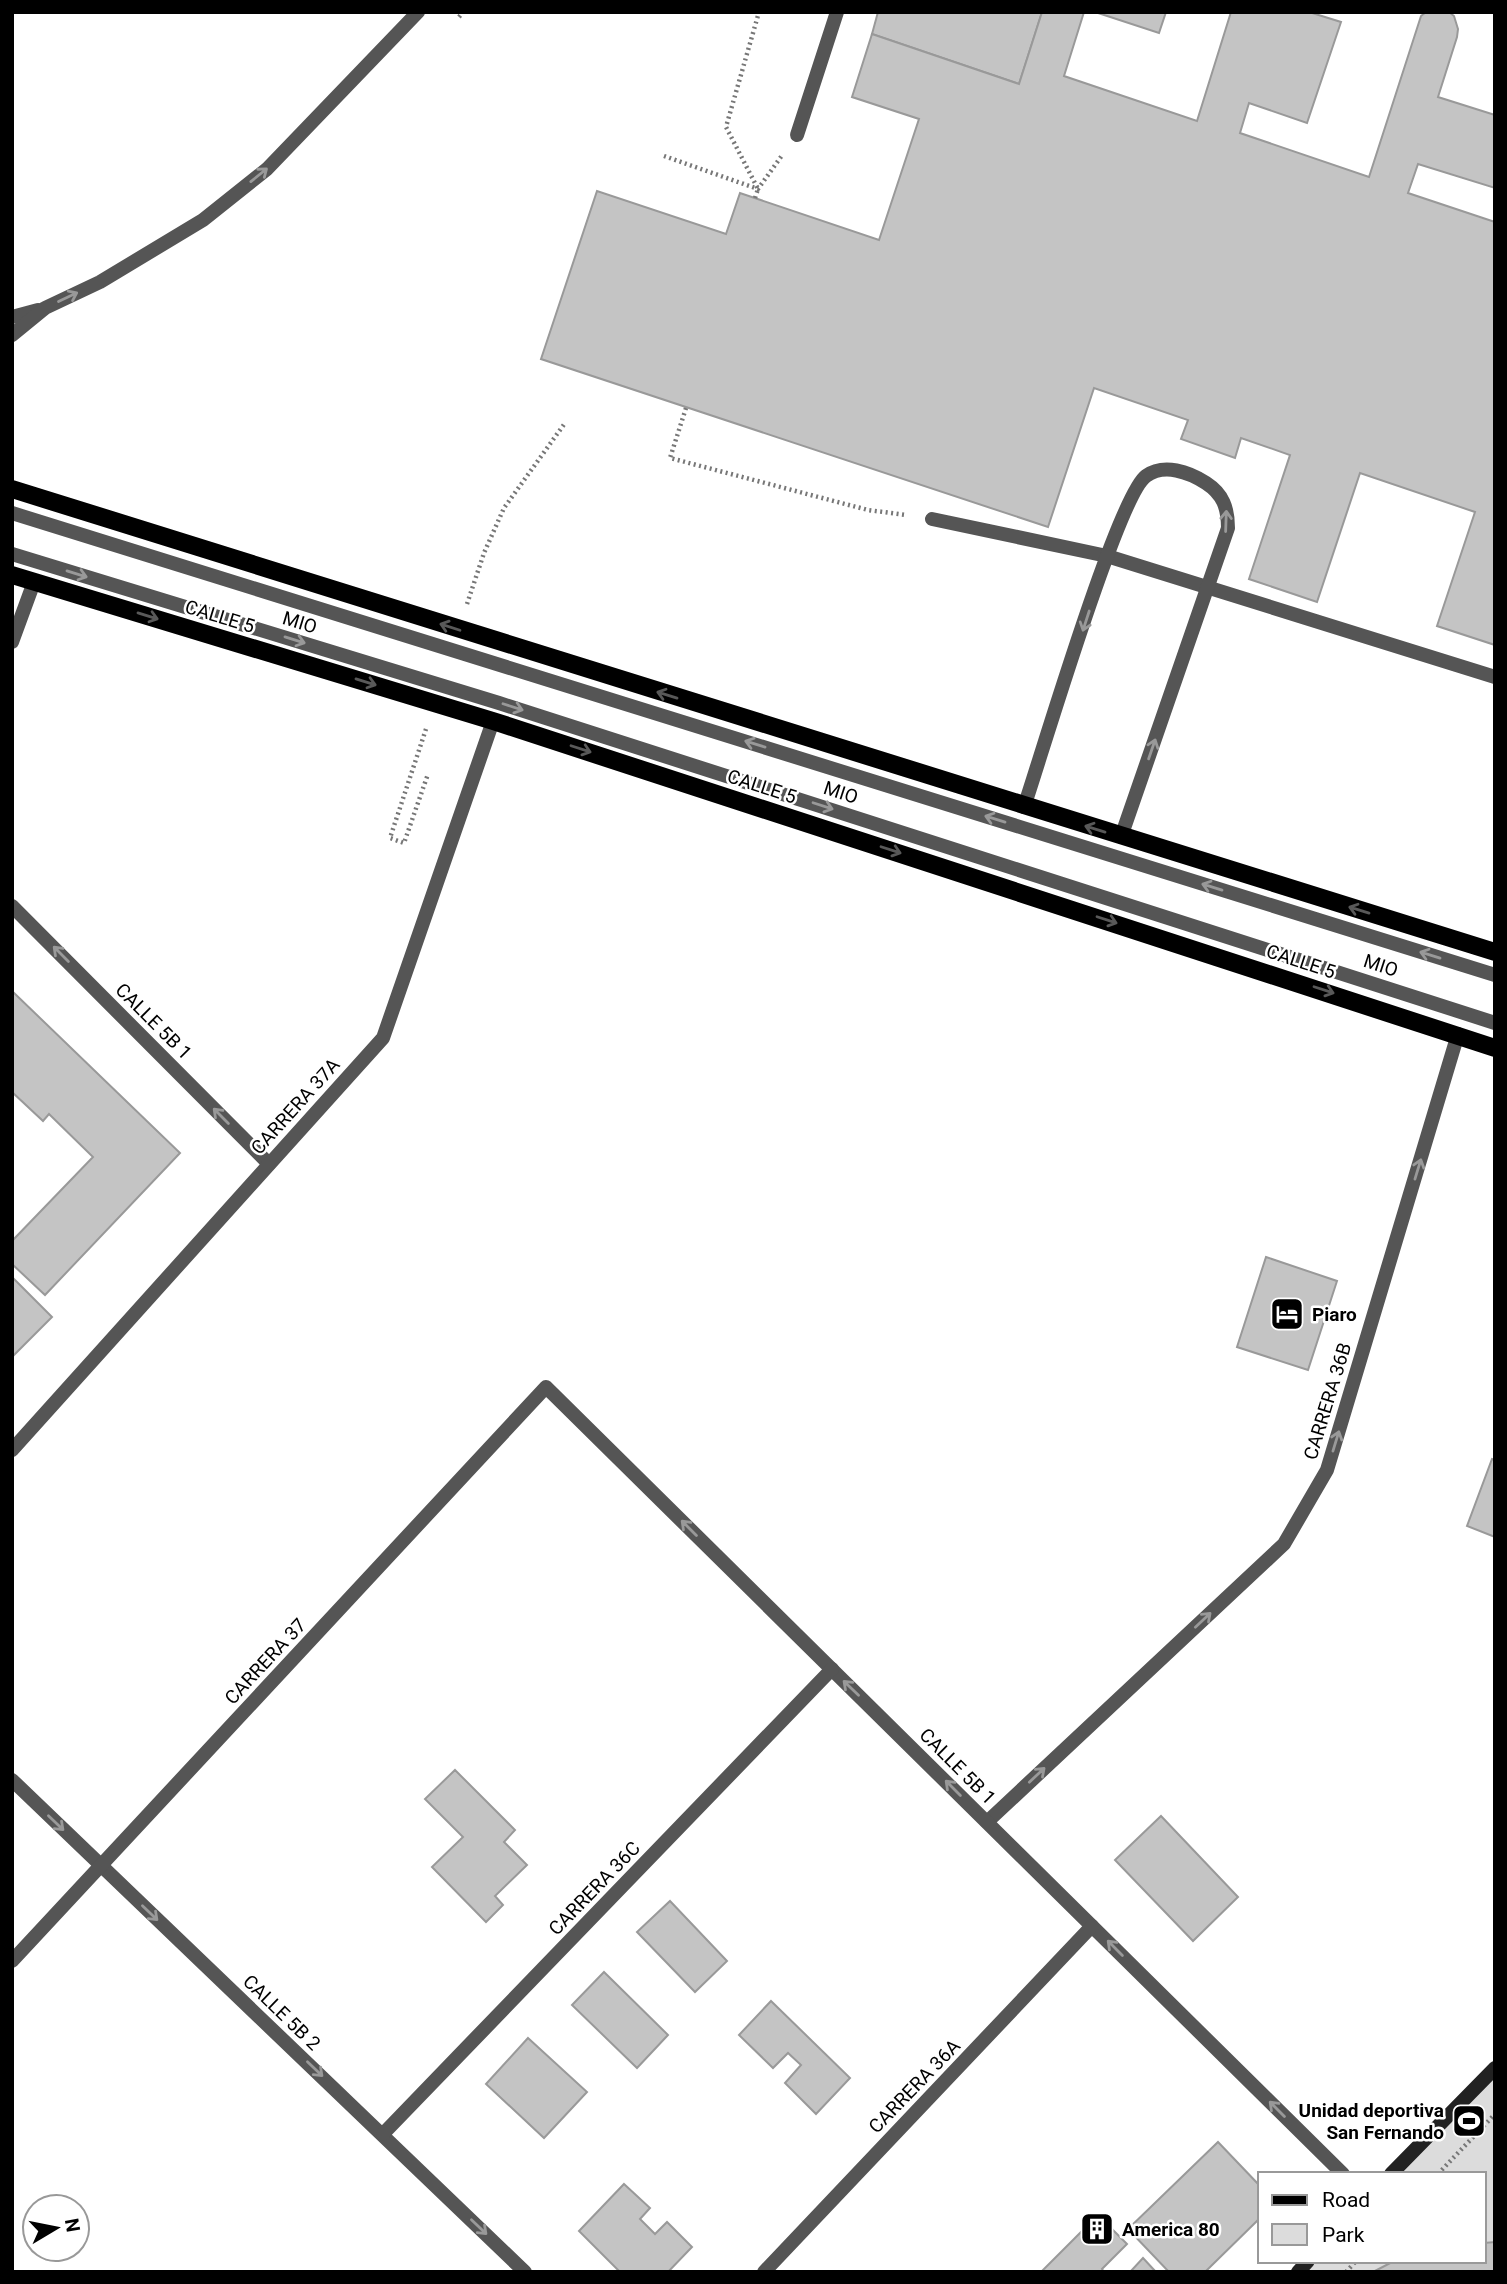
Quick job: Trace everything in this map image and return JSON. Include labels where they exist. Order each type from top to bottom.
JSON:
[{"type":"main road","points":[[13,488],[1024,807],[1495,952]]},
{"type":"main road","name":"CALLE 5","points":[[12,575],[493,721],[1495,1048]]},
{"type":"street","points":[[12,317],[45,308],[100,282],[214,211],[267,169],[418,12]]},
{"type":"street","points":[[797,135],[837,12]]},
{"type":"street","points":[[12,335],[45,308]]},
{"type":"street","points":[[1024,807],[1107,556],[1138,483],[1159,470],[1174,470],[1205,482],[1217,492],[1226,504],[1228,528],[1121,837]]},
{"type":"street","name":"MIO","points":[[12,513],[1495,975]]},
{"type":"street","points":[[932,519],[1107,556],[1495,677]]},
{"type":"street","name":"MIO","points":[[12,554],[499,703],[1495,1023]]},
{"type":"street","points":[[12,642],[34,582]]},
{"type":"street","name":"CARRERA 37A","points":[[12,1450],[383,1038],[493,721]]},
{"type":"street","name":"CALLE 5B 1","points":[[12,906],[269,1164]]},
{"type":"street","name":"CARRERA 36B","points":[[987,1822],[1284,1544],[1327,1470],[1458,1034]]},
{"type":"street","name":"CALLE 5B 1","points":[[546,1387],[1341,2172]]},
{"type":"street","name":"CARRERA 37","points":[[12,1961],[546,1387]]},
{"type":"street","name":"CARRERA 36C","points":[[383,2134],[832,1669]]},
{"type":"street","name":"CALLE 5B 2","points":[[12,1780],[523,2271]]},
{"type":"street","name":"CARRERA 36A","points":[[764,2272],[1093,1926]]},
{"type":"street","points":[[1393,2172],[1495,2068]]},
{"type":"path","points":[[758,189],[726,127],[759,12]]},
{"type":"path","points":[[755,198],[758,189],[797,135]]},
{"type":"path","points":[[664,156],[758,189]]},
{"type":"path","points":[[686,408],[670,458],[868,510],[932,519]]},
{"type":"path","points":[[484,553],[504,508],[565,422]]},
{"type":"path","points":[[1440,2172],[1495,2113]]},
{"type":"green space","name":"Unidad deportiva San Fernando","points":[[1495,2068],[1495,2272],[1298,2272],[1306,2263],[1486,2263],[1486,2172],[1393,2172]]},
{"type":"building","points":[[878,12],[1042,12],[1019,84],[872,34]]},
{"type":"building","points":[[1042,12],[1084,12],[1064,76],[1197,121],[1231,12],[1309,12],[1341,22],[1307,123],[1249,103],[1240,133],[1369,177],[1421,16],[1426,12],[1449,12],[1454,16],[1458,29],[1457,37],[1438,97],[1495,115],[1495,188],[1418,164],[1408,193],[1495,222],[1495,645],[1437,626],[1475,512],[1360,473],[1317,602],[1249,579],[1290,455],[1241,438],[1235,458],[1181,439],[1188,420],[1094,388],[1048,527],[541,359],[597,191],[726,234],[740,193],[879,240],[919,119],[852,97],[872,34],[1019,84]]},
{"type":"building","points":[[1095,12],[1166,12],[1159,33]]},
{"type":"building","points":[[12,991],[180,1153],[45,1295],[12,1264],[12,1241],[93,1157],[49,1114],[43,1121],[12,1092]]},
{"type":"building","name":"Piaro","points":[[1266,1257],[1337,1281],[1308,1370],[1237,1347]]},
{"type":"building","points":[[12,1277],[52,1317],[12,1357]]},
{"type":"building","points":[[1492,1459],[1495,1460],[1495,1537],[1467,1526]]},
{"type":"building","points":[[455,1770],[515,1830],[504,1842],[527,1865],[495,1896],[503,1905],[486,1922],[432,1867],[463,1837],[425,1799]]},
{"type":"building","points":[[1161,1816],[1238,1897],[1193,1941],[1115,1860]]},
{"type":"building","points":[[670,1901],[727,1961],[695,1992],[637,1932]]},
{"type":"building","points":[[604,1972],[668,2035],[637,2068],[572,2005]]},
{"type":"building","points":[[771,2001],[850,2078],[816,2114],[785,2083],[801,2065],[788,2053],[773,2068],[739,2035]]},
{"type":"building","points":[[528,2038],[587,2092],[544,2138],[486,2084]]},
{"type":"building","points":[[1218,2142],[1258,2184],[1258,2220],[1205,2272],[1169,2272],[1128,2229]]},
{"type":"building","points":[[624,2184],[650,2208],[640,2219],[655,2234],[667,2222],[692,2247],[668,2272],[620,2272],[579,2231]]},
{"type":"building","name":"America 80","points":[[1098,2215],[1127,2244],[1102,2269],[1104,2272],[1041,2272]]},
{"type":"building","points":[[1495,2242],[1495,2272],[1373,2272],[1390,2263],[1486,2263],[1486,2243]]},
{"type":"building","name":"America 80","points":[[1143,2258],[1156,2272],[1130,2272]]},
{"type":"place","name":"Piaro","points":[[1287,1314]]},
{"type":"place","name":"Unidad deportiva San Fernando","points":[[1469,2121]]},
{"type":"place","name":"America 80","points":[[1097,2229]]}]
